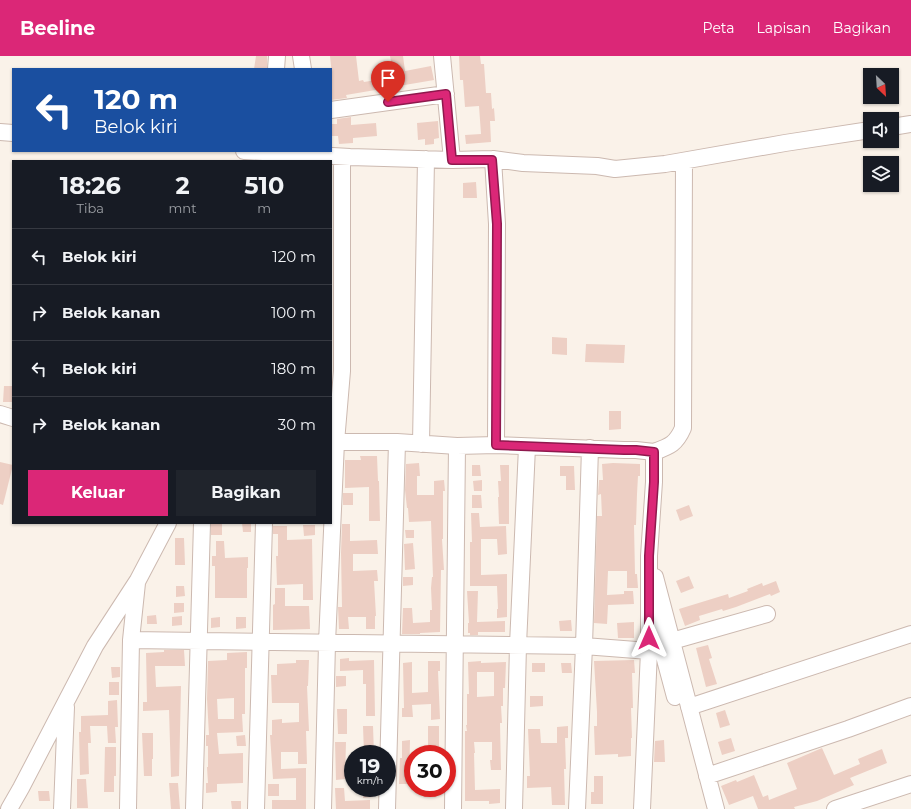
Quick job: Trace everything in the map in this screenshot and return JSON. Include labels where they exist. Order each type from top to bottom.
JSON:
[{"type":"street","points":[[276,68],[277,56]]},
{"type":"street","points":[[301,56],[303,68]]},
{"type":"street","points":[[442,56],[452,160]]},
{"type":"street","points":[[332,110],[446,94]]},
{"type":"street","points":[[899,126],[911,124]]},
{"type":"street","points":[[269,152],[342,157],[492,160],[523,163],[597,166],[615,169],[684,161],[863,131]]},
{"type":"street","points":[[0,132],[12,133]]},
{"type":"street","points":[[332,476],[333,442],[342,371],[342,157]]},
{"type":"street","points":[[421,444],[426,159]]},
{"type":"street","points":[[492,160],[497,224],[496,445]]},
{"type":"street","points":[[333,442],[397,442],[457,446],[496,445],[654,452],[668,447],[676,442],[683,428],[684,161]]},
{"type":"street","points":[[0,414],[12,418]]},
{"type":"street","points":[[387,809],[397,442]]},
{"type":"street","points":[[453,809],[457,446]]},
{"type":"street","points":[[514,809],[518,645],[527,447]]},
{"type":"street","points":[[577,809],[590,448]]},
{"type":"street","points":[[642,809],[649,651],[649,556],[654,482],[654,452]]},
{"type":"street","points":[[9,809],[95,646],[138,580],[167,524]]},
{"type":"street","points":[[194,809],[202,524]]},
{"type":"street","points":[[256,809],[264,524]]},
{"type":"street","points":[[323,809],[331,524]]},
{"type":"street","points":[[649,556],[716,809]]},
{"type":"street","points":[[128,809],[131,640],[138,580]]},
{"type":"street","points":[[649,586],[663,652],[705,809]]},
{"type":"street","points":[[672,641],[767,614]]},
{"type":"street","points":[[689,707],[911,634]]},
{"type":"street","points":[[131,640],[584,646],[649,651]]},
{"type":"street","points":[[62,809],[66,703]]},
{"type":"street","points":[[707,776],[848,729],[911,706]]},
{"type":"street","points":[[836,809],[911,784]]},
{"type":"building","points":[[256,56],[267,56],[267,68],[254,68]]},
{"type":"building","points":[[330,56],[356,56],[359,81],[363,80],[364,82],[394,77],[390,56],[403,56],[405,71],[431,66],[434,80],[346,95],[347,98],[332,100]]},
{"type":"building","points":[[459,56],[480,56],[481,64],[484,64],[486,93],[491,93],[492,109],[494,108],[495,121],[490,121],[491,142],[466,144],[465,135],[481,134],[479,106],[465,107],[463,80],[460,80]]},
{"type":"building","points":[[351,117],[351,125],[376,123],[377,136],[353,138],[353,143],[339,144],[338,136],[332,136],[332,124],[337,124],[337,119]]},
{"type":"building","points":[[438,121],[439,138],[434,139],[434,144],[425,145],[425,139],[418,140],[417,123]]},
{"type":"building","points":[[476,182],[477,198],[463,198],[463,183]]},
{"type":"building","points":[[552,337],[567,338],[567,355],[552,354]]},
{"type":"building","points":[[586,344],[625,345],[624,363],[585,362]]},
{"type":"building","points":[[4,386],[12,386],[12,402],[3,402]]},
{"type":"building","points":[[609,411],[621,411],[621,429],[609,430]]},
{"type":"building","points":[[360,456],[377,456],[380,521],[369,521],[369,487],[345,488],[345,460],[361,460]]},
{"type":"building","points":[[0,462],[12,465],[12,469],[3,505],[0,504]]},
{"type":"building","points":[[419,463],[420,476],[417,476],[417,495],[434,495],[434,481],[444,480],[445,491],[443,491],[442,539],[444,570],[441,570],[440,632],[402,634],[403,608],[412,608],[413,623],[430,622],[430,610],[432,610],[431,588],[433,577],[431,521],[409,522],[405,490],[406,464]]},
{"type":"building","points":[[602,464],[640,464],[640,476],[638,476],[636,525],[634,525],[635,574],[637,574],[638,588],[627,588],[627,571],[608,571],[607,595],[624,594],[624,591],[633,591],[634,604],[608,605],[607,624],[594,623],[597,516],[602,516],[601,494],[598,495],[599,480],[603,480]]},
{"type":"building","points":[[472,465],[480,465],[481,476],[472,476]]},
{"type":"building","points":[[500,465],[509,465],[509,524],[499,524],[498,481],[501,481]]},
{"type":"building","points":[[560,466],[574,466],[575,490],[566,490],[566,476],[560,476]]},
{"type":"building","points":[[482,480],[482,491],[474,491],[473,481]]},
{"type":"building","points":[[343,493],[353,493],[353,505],[343,505]]},
{"type":"building","points":[[472,495],[481,495],[482,508],[472,508]]},
{"type":"building","points":[[689,505],[693,516],[680,521],[676,510]]},
{"type":"building","points":[[471,513],[479,513],[480,527],[506,526],[507,554],[498,555],[497,539],[481,539],[481,575],[507,574],[507,617],[497,618],[497,586],[470,586],[470,542],[472,542]]},
{"type":"building","points":[[211,524],[222,524],[222,535],[211,535]]},
{"type":"building","points":[[242,524],[251,524],[251,532],[243,532]]},
{"type":"building","points":[[342,524],[350,524],[350,541],[377,540],[378,554],[353,554],[353,571],[377,570],[378,581],[374,581],[376,616],[375,629],[366,629],[366,617],[348,617],[349,629],[339,629],[338,607],[342,607]]},
{"type":"building","points":[[303,525],[315,525],[315,535],[304,536]]},
{"type":"building","points":[[273,526],[287,526],[287,540],[312,539],[313,600],[303,600],[303,584],[277,585],[276,556],[278,556],[278,534],[273,534]]},
{"type":"building","points":[[405,530],[414,530],[414,538],[406,538]]},
{"type":"building","points":[[175,538],[184,538],[185,565],[175,565]]},
{"type":"building","points":[[216,541],[224,541],[225,558],[248,557],[247,598],[215,598],[215,566],[212,566],[212,556],[216,556]]},
{"type":"building","points":[[413,543],[415,569],[405,570],[404,544]]},
{"type":"building","points":[[689,576],[694,588],[681,593],[676,581]]},
{"type":"building","points":[[403,577],[413,577],[413,585],[403,586]]},
{"type":"building","points":[[776,581],[780,592],[771,596],[770,594],[723,611],[722,609],[699,616],[700,620],[685,626],[679,609],[728,594],[729,598],[748,591],[747,589],[762,583],[763,586]]},
{"type":"building","points":[[176,586],[184,586],[185,596],[176,597]]},
{"type":"building","points":[[275,588],[285,588],[285,606],[309,606],[310,629],[273,630]]},
{"type":"building","points":[[467,591],[478,591],[477,622],[505,621],[505,632],[478,632],[478,635],[470,635],[470,633],[468,633],[469,623]]},
{"type":"building","points":[[174,603],[184,603],[184,612],[174,613]]},
{"type":"building","points":[[156,615],[157,624],[147,624],[147,616]]},
{"type":"building","points":[[182,616],[182,625],[172,626],[172,617]]},
{"type":"building","points":[[220,617],[220,627],[211,628],[211,618]]},
{"type":"building","points":[[236,617],[246,617],[246,628],[236,629]]},
{"type":"building","points":[[571,620],[572,631],[560,631],[559,621]]},
{"type":"building","points":[[634,622],[634,638],[618,638],[617,623]]},
{"type":"building","points":[[708,645],[712,658],[709,659],[717,684],[706,687],[696,648]]},
{"type":"building","points":[[164,650],[184,650],[185,666],[155,666],[156,687],[181,686],[179,776],[171,777],[169,710],[143,711],[143,702],[147,702],[146,653],[164,652]]},
{"type":"building","points":[[247,652],[247,668],[245,668],[245,714],[242,714],[243,732],[217,733],[219,754],[243,753],[243,783],[217,784],[217,792],[206,793],[206,783],[208,783],[208,746],[206,746],[206,735],[209,735],[207,699],[208,661],[227,660],[227,653]],"holes":[[[234,698],[234,719],[218,719],[217,699]]]},
{"type":"building","points":[[349,658],[349,661],[374,660],[375,716],[366,716],[366,684],[363,684],[363,670],[340,671],[340,659]]},
{"type":"building","points":[[296,660],[309,660],[307,686],[309,731],[306,731],[307,764],[298,764],[298,752],[281,752],[281,769],[306,768],[306,809],[272,809],[272,800],[296,800],[296,778],[273,779],[270,735],[272,735],[272,720],[282,719],[282,723],[299,722],[299,703],[272,703],[271,675],[277,675],[277,664],[296,663]]},
{"type":"building","points":[[634,660],[635,673],[632,673],[633,708],[631,708],[631,756],[618,757],[618,754],[595,755],[594,726],[597,726],[597,712],[594,661]]},
{"type":"building","points":[[428,661],[440,661],[440,671],[438,671],[440,719],[431,720],[431,704],[412,705],[413,717],[402,717],[402,708],[404,708],[403,663],[412,662],[412,693],[428,692]]},
{"type":"building","points":[[468,662],[506,662],[505,688],[503,688],[503,706],[501,706],[502,723],[500,723],[501,770],[491,770],[490,760],[492,760],[492,742],[474,742],[475,790],[500,789],[500,803],[489,804],[489,801],[465,801],[465,731],[467,731],[467,694],[469,694]],"holes":[[[477,672],[494,672],[494,696],[477,697]]]},
{"type":"building","points":[[532,663],[545,663],[545,672],[532,672]]},
{"type":"building","points":[[561,663],[571,663],[572,673],[562,673]]},
{"type":"building","points":[[111,667],[120,667],[120,677],[112,678]]},
{"type":"building","points":[[336,676],[346,676],[346,686],[336,687]]},
{"type":"building","points":[[109,682],[119,682],[119,695],[109,695]]},
{"type":"building","points":[[530,696],[543,696],[543,706],[530,707]]},
{"type":"building","points":[[117,700],[118,727],[115,727],[116,743],[108,743],[107,726],[90,726],[91,743],[88,743],[89,774],[80,775],[79,732],[81,732],[81,716],[108,715],[108,701]]},
{"type":"building","points":[[337,709],[347,709],[347,734],[338,734]]},
{"type":"building","points":[[725,710],[730,725],[720,728],[716,713]]},
{"type":"building","points":[[363,726],[373,726],[374,745],[364,745]]},
{"type":"building","points":[[428,726],[439,726],[439,745],[428,745]]},
{"type":"building","points":[[568,726],[568,738],[565,738],[565,805],[552,805],[551,787],[527,788],[527,776],[530,776],[528,729],[540,729],[541,743],[557,743],[557,727]]},
{"type":"building","points":[[142,733],[153,733],[152,776],[144,776]]},
{"type":"building","points":[[245,735],[246,746],[237,746],[236,736]]},
{"type":"building","points":[[731,738],[735,751],[722,755],[718,742]]},
{"type":"building","points":[[410,740],[410,745],[404,745],[404,784],[399,784],[400,758],[402,758],[402,741]]},
{"type":"building","points":[[664,740],[665,762],[654,762],[655,741]]},
{"type":"building","points":[[335,742],[346,742],[346,745],[344,745],[344,779],[336,780]]},
{"type":"building","points":[[105,747],[116,747],[116,776],[114,776],[114,792],[104,792]]},
{"type":"building","points":[[822,748],[834,775],[860,764],[858,759],[882,749],[887,763],[850,778],[854,785],[817,801],[794,807],[795,809],[758,809],[753,796],[729,805],[721,786],[736,780],[737,782],[754,775],[763,797],[768,795],[769,800],[797,789],[787,763]]},
{"type":"building","points":[[594,776],[603,776],[603,804],[591,804],[591,792],[594,792]]},
{"type":"building","points":[[77,779],[86,779],[88,808],[77,808]]},
{"type":"building","points":[[169,783],[178,783],[180,809],[171,809]]},
{"type":"building","points":[[268,784],[279,784],[279,796],[268,796]]},
{"type":"building","points":[[335,788],[344,788],[345,801],[370,800],[370,809],[336,809]]},
{"type":"building","points":[[38,791],[49,791],[50,801],[39,801]]},
{"type":"building","points":[[231,801],[241,801],[241,809],[232,809]]},
{"type":"route","points":[[388,102],[446,94],[452,160],[492,160],[497,224],[496,445],[636,450],[654,452],[654,482],[649,556],[649,638]]}]
